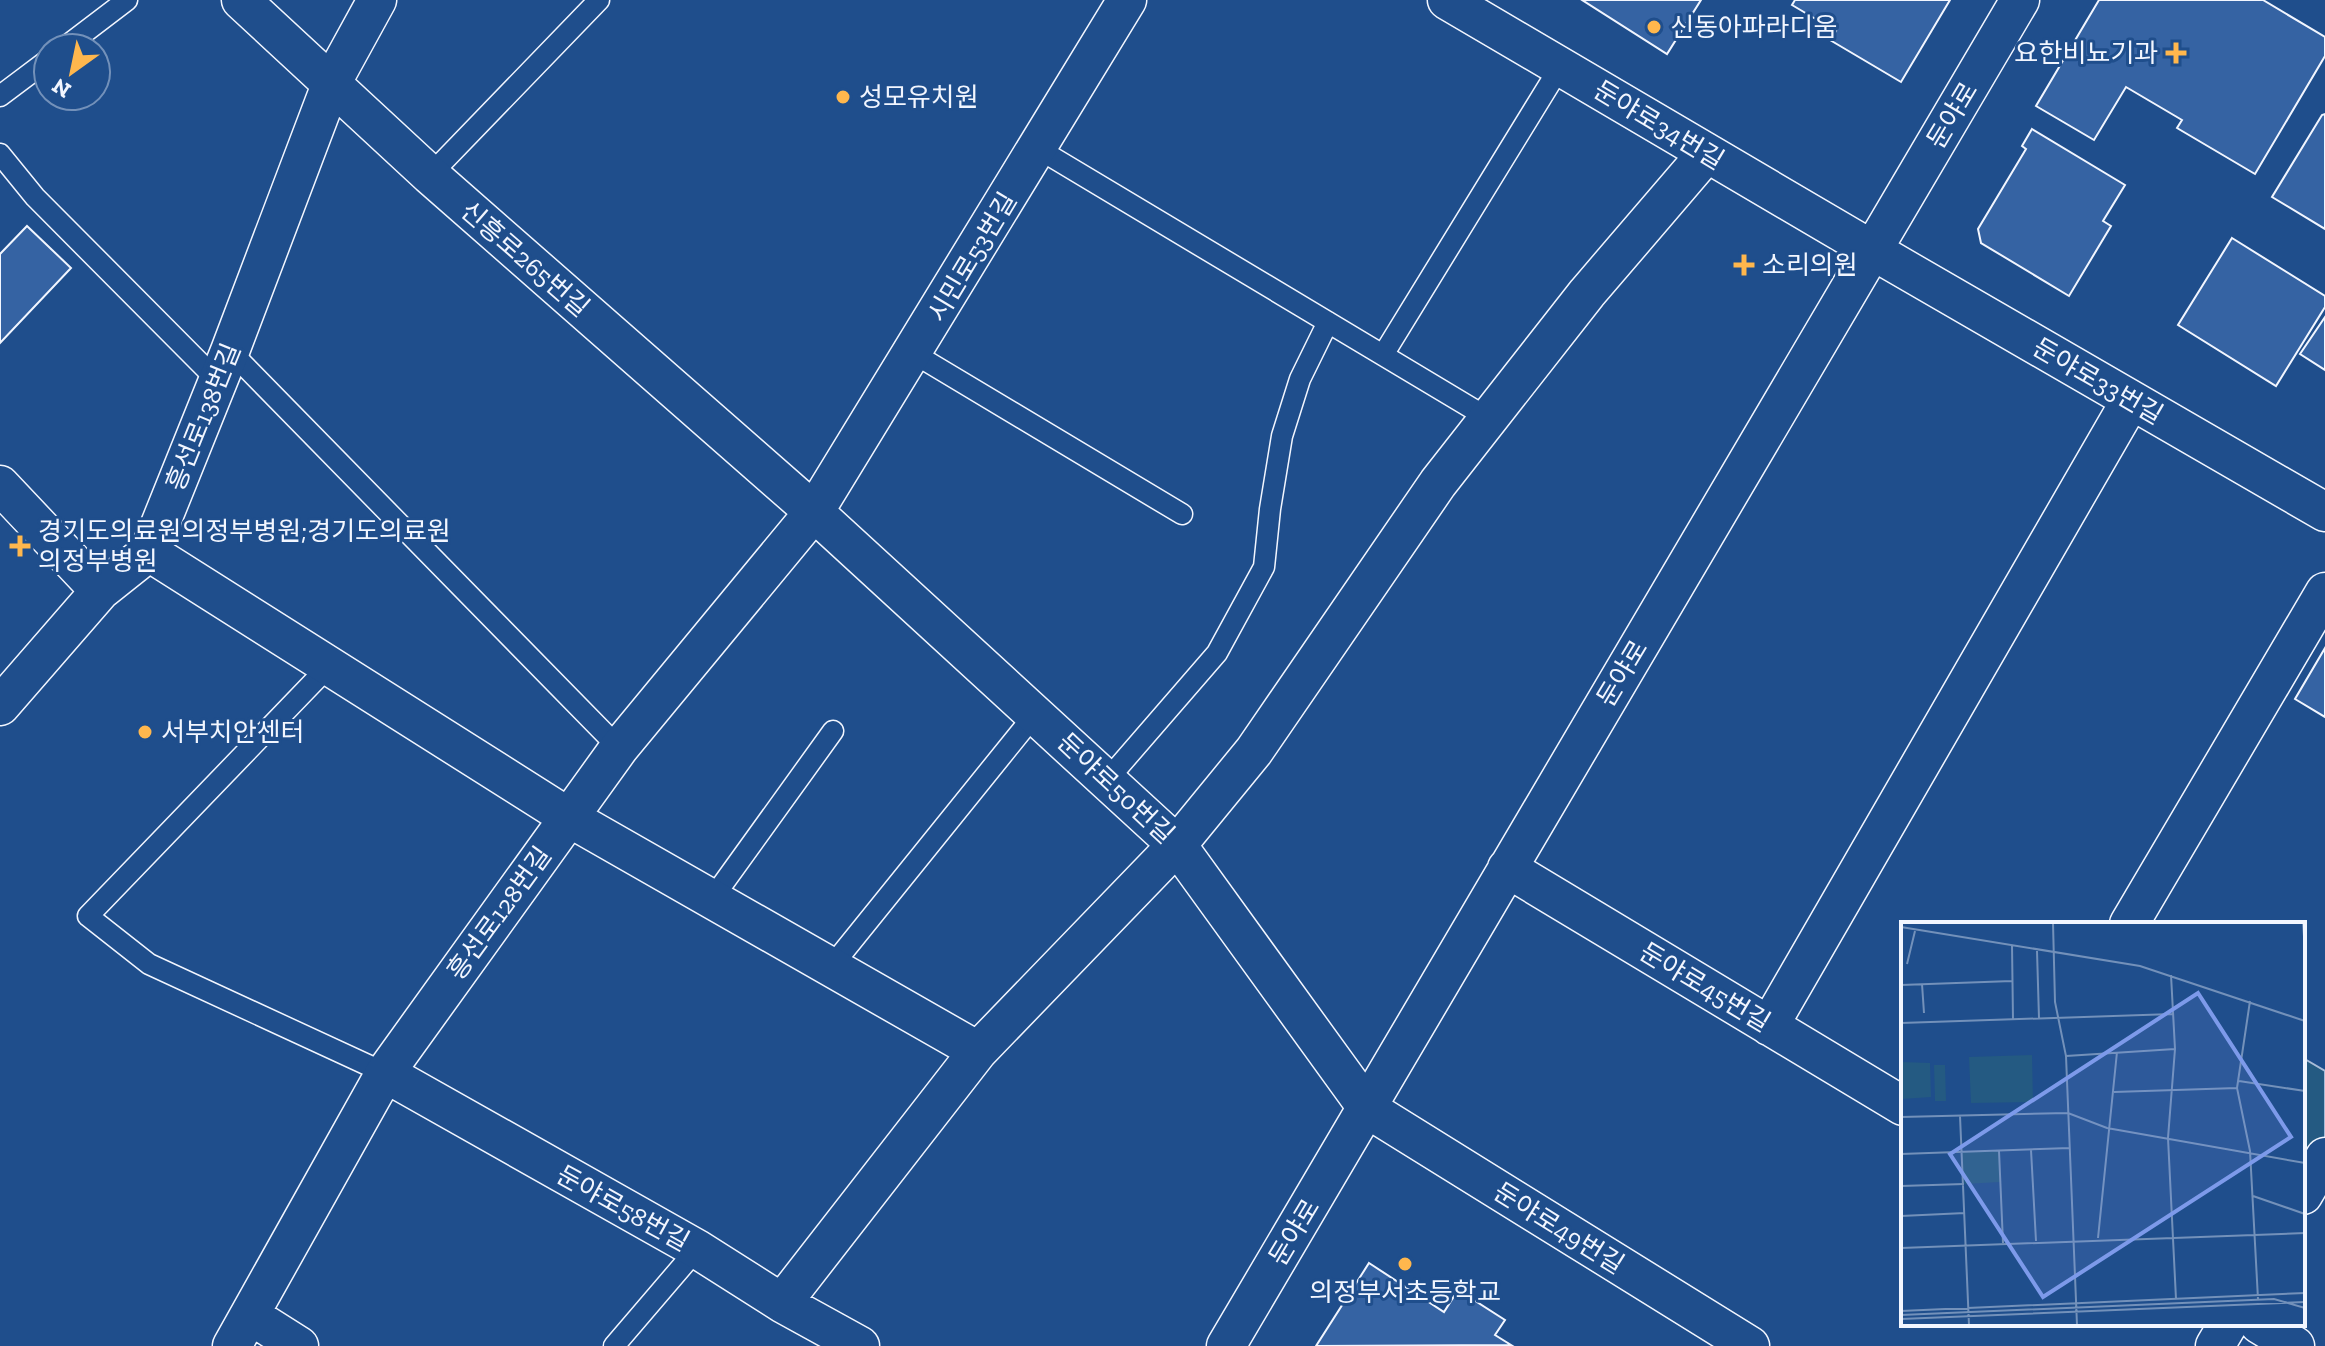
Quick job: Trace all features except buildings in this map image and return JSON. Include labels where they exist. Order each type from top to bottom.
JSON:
[{"type":"street","name":"신흥로265번길","points":[[241,0],[430,175],[814,512]]},
{"type":"street","name":"흥선로138번길","points":[[0,706],[100,591],[149,552],[332,82],[377,0]]},
{"type":"street","name":"시민로53번길","points":[[814,512],[1127,0]]},
{"type":"street","name":"둔야로34번길","points":[[1447,0],[1872,250]]},
{"type":"street","name":"둔야로","points":[[1226,1346],[2020,0]]},
{"type":"street","points":[[782,1303],[978,1051],[1177,845],[1254,751],[1438,483],[1587,293],[1707,153]]},
{"type":"street","name":"둔야로33번길","points":[[1872,250],[2325,512]]},
{"type":"street","points":[[1769,1026],[2131,400]]},
{"type":"street","points":[[0,485],[100,591]]},
{"type":"street","name":"둔야로50번길","points":[[814,512],[1177,845],[1368,1109]]},
{"type":"street","name":"흥선로128번길","points":[[241,1330],[385,1073],[619,748],[814,512]]},
{"type":"street","points":[[149,552],[568,817],[978,1051]]},
{"type":"street","points":[[2130,922],[2325,592]]},
{"type":"street","name":"둔야로45번길","points":[[1507,868],[1901,1105]]},
{"type":"street","name":"둔야로58번길","points":[[385,1073],[697,1249],[782,1303],[860,1346]]},
{"type":"street","name":"둔야로49번길","points":[[1368,1109],[1750,1346]]},
{"type":"street","points":[[2305,1192],[2325,1157]]},
{"type":"street","points":[[2215,1346],[2227,1326]]},
{"type":"street","points":[[2262,1326],[2295,1346]]},
{"type":"street","points":[[241,1330],[299,1346]]},
{"type":"lane","points":[[85,32],[127,0]]},
{"type":"lane","points":[[430,175],[599,0]]},
{"type":"lane","points":[[1383,355],[1560,67]]},
{"type":"lane","points":[[0,96],[32,72]]},
{"type":"lane","points":[[1037,148],[1488,418]]},
{"type":"lane","points":[[0,154],[35,197],[224,365],[619,748]]},
{"type":"lane","points":[[1107,780],[1217,653],[1264,567],[1282,436],[1300,379],[1328,322]]},
{"type":"lane","points":[[913,353],[1182,514]]},
{"type":"lane","points":[[329,666],[88,916],[149,964],[385,1073]]},
{"type":"lane","points":[[831,967],[1036,713]]},
{"type":"lane","points":[[712,899],[833,731]]},
{"type":"lane","points":[[614,1346],[697,1249]]},
{"type":"shaded area","points":[[2305,1059],[2325,1071],[2325,1157],[2305,1192]]},
{"type":"place","name":"신동아파라디움","points":[[1654,27]]},
{"type":"place","name":"요한비뇨기과","points":[[2176,53]]},
{"type":"place","name":"성모유치원","points":[[843,97]]},
{"type":"place","name":"소리의원","points":[[1744,265]]},
{"type":"place","name":"경기도의료원의정부병원;경기도의료원 의정부병원","points":[[20,546]]},
{"type":"place","name":"서부치안센터","points":[[145,732]]},
{"type":"place","name":"의정부서초등학교","points":[[1405,1264]]}]
